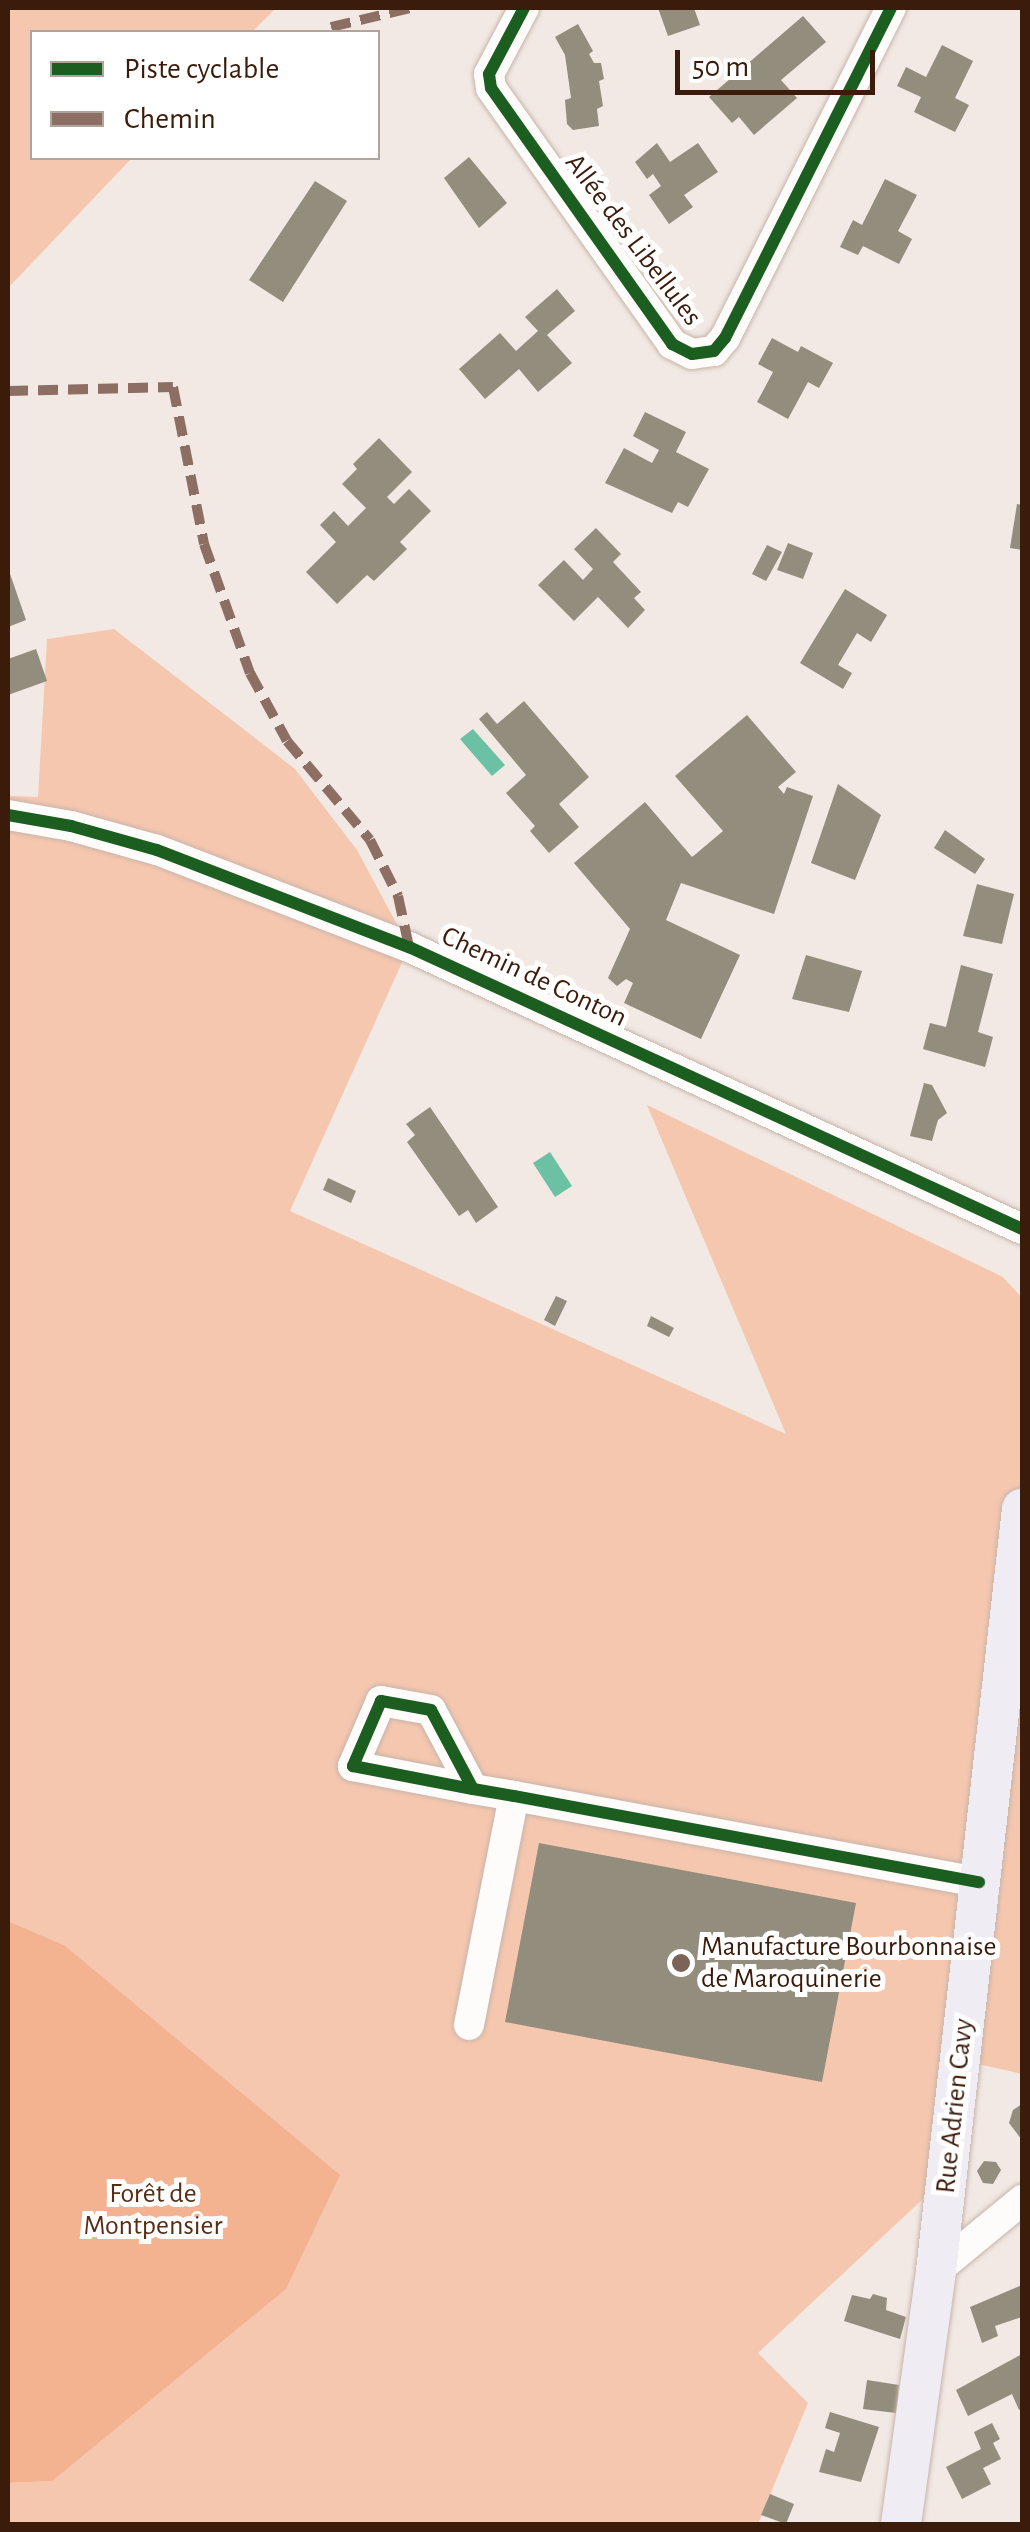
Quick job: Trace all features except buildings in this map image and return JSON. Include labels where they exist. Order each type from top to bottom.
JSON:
[{"type":"main road","name":"Rue Adrien Cavy","points":[[901,2524],[936,2271],[1022,1509]]},
{"type":"street","name":"Allée des Libellules","points":[[524,8],[489,74],[491,88],[672,344],[692,354],[714,351],[725,338],[891,8]]},
{"type":"street","name":"Chemin de Conton","points":[[8,815],[71,826],[157,850],[409,947],[1022,1229]]},
{"type":"street","points":[[474,1789],[979,1882]]},
{"type":"street","points":[[469,2025],[514,1796]]},
{"type":"street","points":[[936,2271],[1022,2200]]},
{"type":"green space","points":[[8,8],[276,8],[254,30],[30,30],[30,160],[130,160],[8,288]]},
{"type":"green space","points":[[114,629],[295,769],[357,850],[409,947],[290,1211],[786,1434],[647,1105],[1003,1277],[1022,1298],[1022,2074],[978,2064],[969,2156],[758,2353],[808,2403],[758,2524],[8,2524],[8,2483],[52,2481],[64,1945],[8,1921],[8,796],[38,797],[47,639]]},
{"type":"green space","name":"Forêt de Montpensier","points":[[8,1921],[64,1945],[340,2175],[286,2289],[52,2481],[8,2483]]},
{"type":"shaded area","points":[[473,729],[505,765],[492,776],[460,739]]},
{"type":"shaded area","points":[[550,1152],[572,1186],[555,1197],[533,1163]]},
{"type":"marked path","points":[[331,27],[411,8]]},
{"type":"marked path","points":[[8,391],[173,387],[204,544],[250,673],[287,741],[370,840],[398,896],[409,947]]},
{"type":"cycle path","points":[[524,8],[489,74],[491,88],[672,344],[692,354],[714,351],[725,338],[891,8]]},
{"type":"cycle path","points":[[8,815],[71,826],[157,850],[409,947],[1022,1229]]},
{"type":"cycle path","points":[[473,1789],[431,1710],[381,1701],[353,1766],[473,1789],[979,1882]]},
{"type":"place","name":"Manufacture Bourbonnaise de Maroquinerie","points":[[681,1963]]}]
